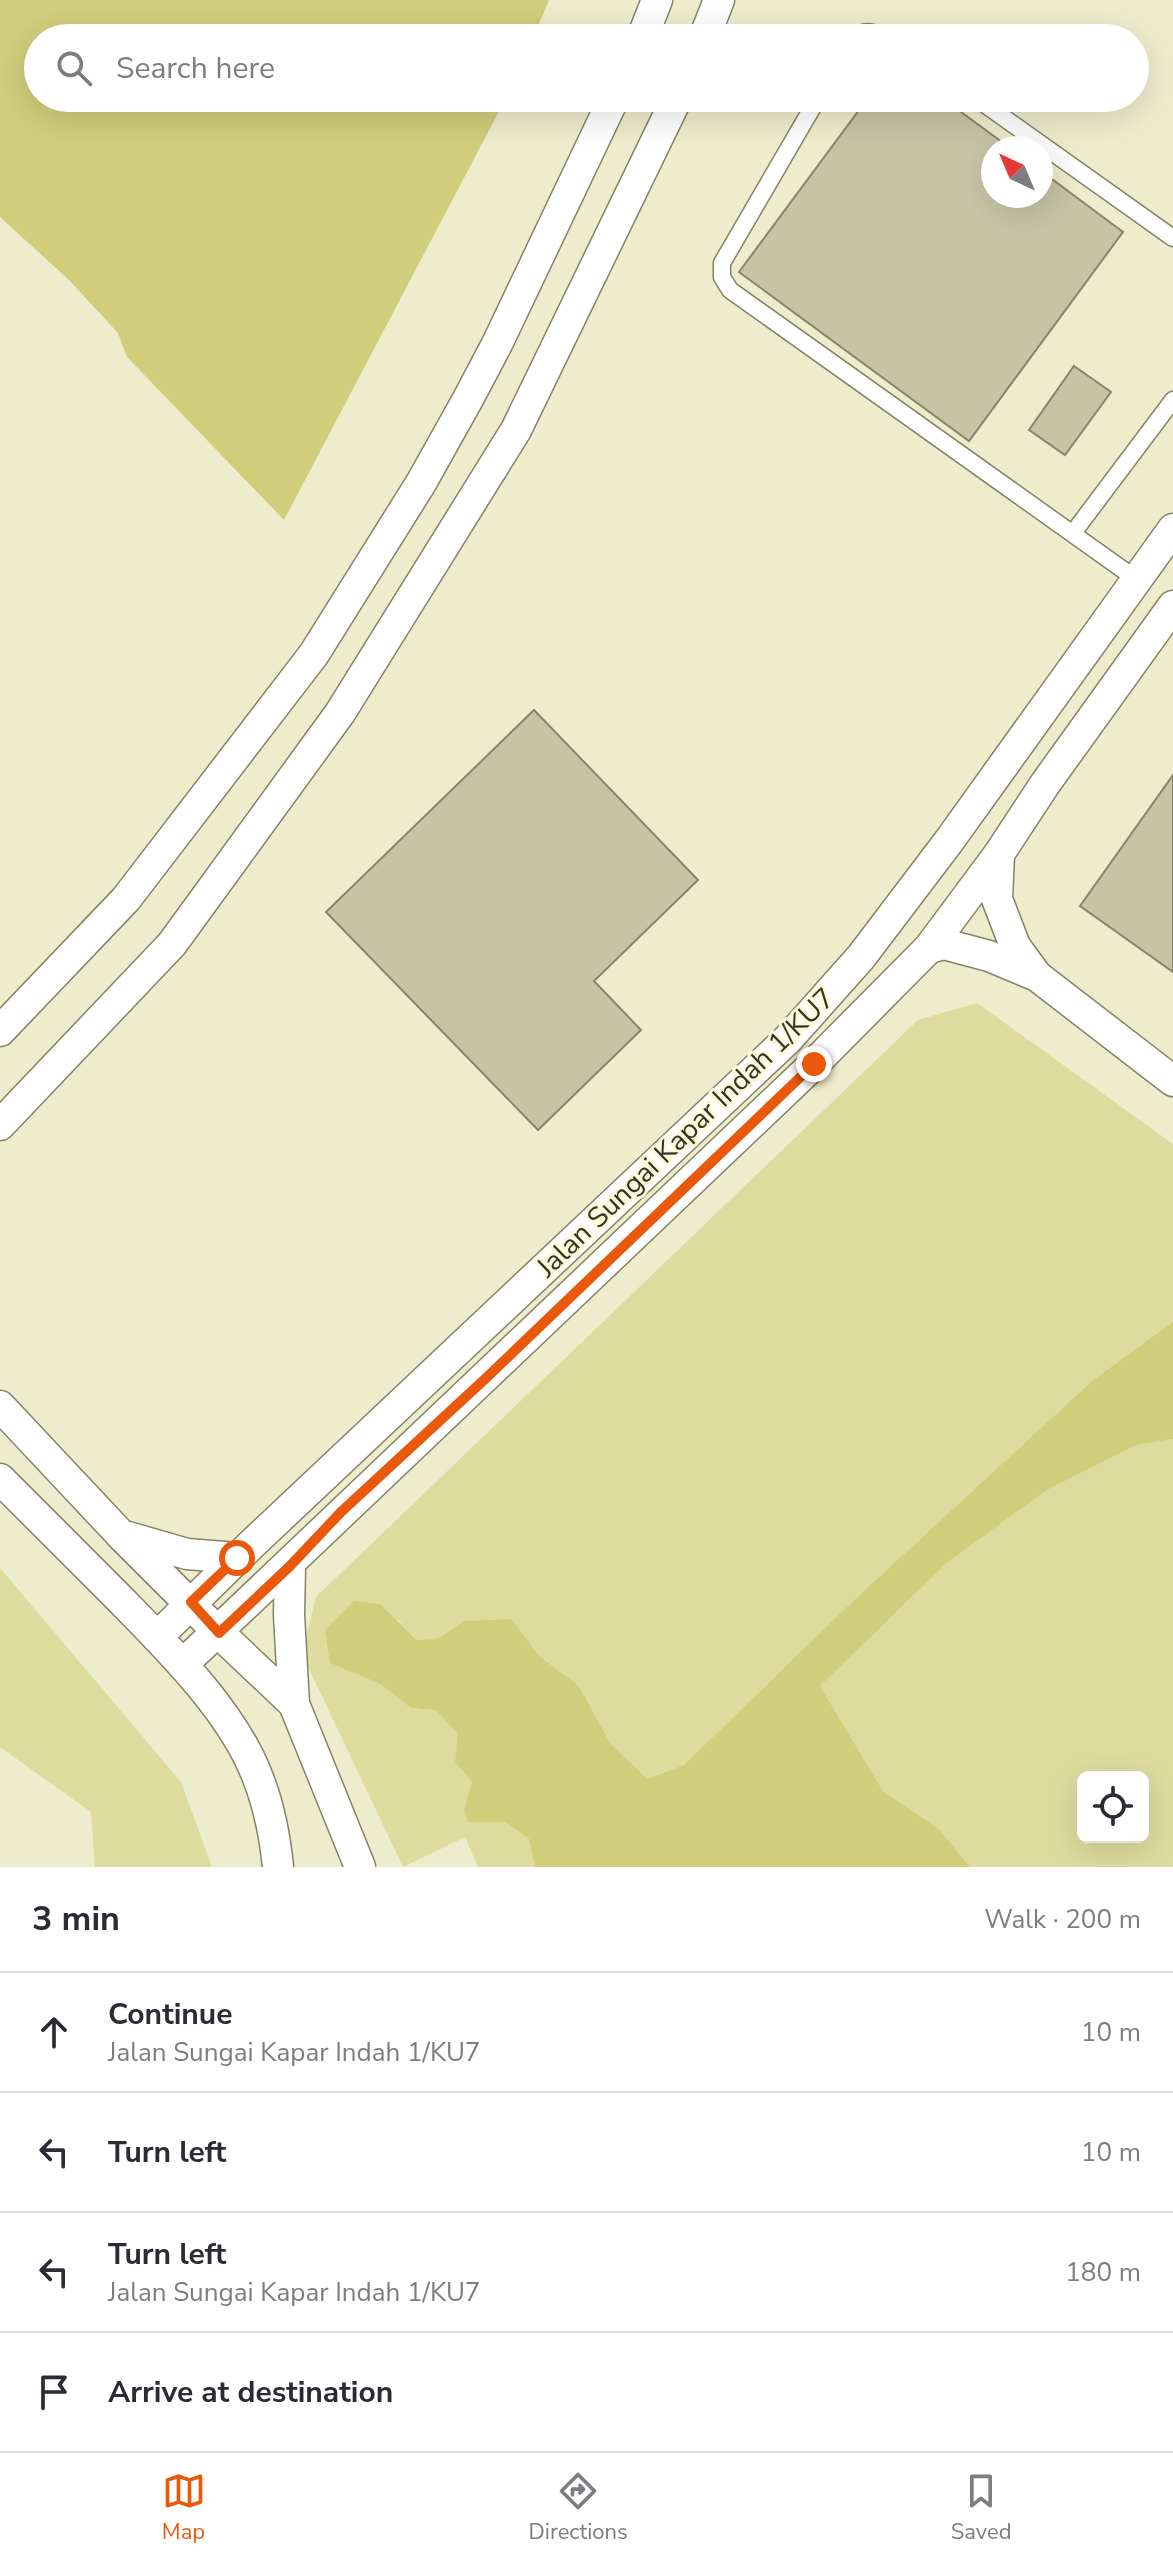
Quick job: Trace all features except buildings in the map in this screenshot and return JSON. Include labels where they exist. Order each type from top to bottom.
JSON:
[{"type":"street","points":[[648,24],[657,0]]},
{"type":"street","points":[[710,24],[719,0]]},
{"type":"street","points":[[0,1031],[126,899],[314,654],[421,483],[468,399],[607,112]]},
{"type":"street","points":[[0,1125],[172,944],[340,713],[516,430],[670,112]]},
{"type":"street","name":"Jalan Sungai Kapar Indah 1/KU7","points":[[157,1637],[245,1550],[788,1039],[861,957],[942,850],[1173,529]]},
{"type":"street","name":"Jalan Sungai Kapar Indah 1/KU7","points":[[183,1664],[780,1096],[929,948],[986,884],[1045,784],[1173,606]]},
{"type":"street","points":[[986,884],[1015,946],[1037,976]]},
{"type":"street","points":[[929,948],[944,944],[989,956],[1037,976],[1173,1081]]},
{"type":"street","points":[[0,1406],[122,1536],[294,1704]]},
{"type":"street","points":[[0,1479],[183,1664],[227,1721],[258,1776],[275,1838],[278,1867]]},
{"type":"street","points":[[122,1536],[187,1554],[245,1550]]},
{"type":"street","points":[[300,1555],[289,1615],[294,1704],[360,1867]]},
{"type":"lane","points":[[810,112],[722,263],[722,277],[730,290],[1136,579]]},
{"type":"lane","points":[[996,112],[1173,238]]},
{"type":"lane","points":[[1073,533],[1173,400]]},
{"type":"shaded area","points":[[0,0],[549,0],[539,24],[24,24],[24,112],[499,112],[284,520],[127,357],[118,333],[69,280],[0,217]]},
{"type":"shaded area","points":[[977,1003],[1173,1144],[1173,1322],[1093,1380],[853,1601],[684,1765],[647,1779],[610,1743],[579,1686],[538,1655],[512,1619],[464,1621],[439,1638],[417,1640],[398,1620],[330,1663],[380,1684],[411,1708],[436,1710],[459,1734],[455,1762],[472,1782],[464,1810],[467,1821],[505,1822],[529,1839],[535,1867],[478,1867],[465,1837],[403,1867],[302,1654],[316,1597],[918,1020]]},
{"type":"shaded area","points":[[1173,1322],[1173,1439],[1136,1445],[1047,1490],[948,1562],[820,1686],[883,1791],[940,1830],[970,1867],[535,1867],[529,1839],[505,1822],[467,1822],[464,1810],[472,1782],[455,1762],[458,1734],[436,1710],[411,1708],[380,1684],[330,1663],[325,1630],[354,1601],[380,1604],[417,1640],[439,1638],[464,1621],[512,1619],[538,1655],[579,1686],[610,1743],[647,1779],[684,1765],[853,1601],[1093,1380]]},
{"type":"shaded area","points":[[1173,1439],[1173,1867],[970,1867],[940,1830],[883,1791],[820,1686],[948,1562],[1047,1490],[1136,1445]]},
{"type":"shaded area","points":[[0,1568],[181,1782],[212,1867],[95,1867],[91,1812],[0,1747]]},
{"type":"route","points":[[237,1558],[191,1602],[219,1633],[290,1566],[341,1512],[485,1379],[814,1064]]}]
